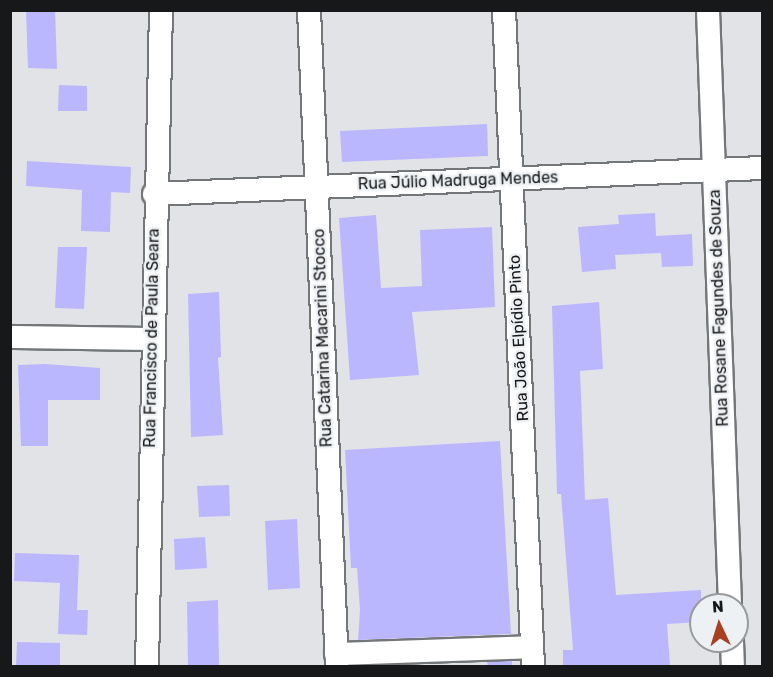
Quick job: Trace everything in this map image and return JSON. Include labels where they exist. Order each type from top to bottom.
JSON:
[{"type":"street","name":"Rua Francisco de Paula Seara","points":[[147,666],[154,194],[161,10]]},
{"type":"street","name":"Rua Catarina Macarini Stocco","points":[[309,10],[337,660]]},
{"type":"street","name":"Rua João Elpídio Pinto","points":[[504,10],[533,657]]},
{"type":"street","name":"Rua Rosane Fagundes de Souza","points":[[708,10],[730,593]]},
{"type":"street","name":"Rua Júlio Madruga Mendes","points":[[154,194],[762,168]]},
{"type":"street","points":[[10,337],[153,339]]},
{"type":"street","points":[[337,660],[533,657]]},
{"type":"building","points":[[26,10],[55,10],[57,69],[28,68]]},
{"type":"building","points":[[59,85],[87,86],[87,111],[58,111]]},
{"type":"building","points":[[487,124],[488,156],[342,162],[340,131]]},
{"type":"building","points":[[27,161],[131,167],[130,193],[111,192],[110,232],[81,231],[82,190],[26,186]]},
{"type":"building","points":[[655,213],[656,236],[692,234],[693,266],[662,267],[661,253],[615,255],[616,269],[582,272],[578,227],[619,224],[618,215]]},
{"type":"building","points":[[376,215],[381,288],[422,286],[420,230],[492,227],[495,307],[412,312],[419,375],[350,380],[339,218]]},
{"type":"building","points":[[58,247],[87,247],[84,309],[55,308]]},
{"type":"building","points":[[219,292],[221,357],[218,358],[223,435],[191,437],[188,294]]},
{"type":"building","points":[[599,302],[603,369],[580,371],[585,500],[608,498],[616,595],[701,590],[701,593],[689,593],[689,623],[667,624],[670,666],[563,666],[563,650],[573,650],[561,494],[557,494],[552,306]]},
{"type":"building","points":[[45,364],[100,368],[100,400],[48,400],[48,446],[21,446],[18,365]]},
{"type":"building","points":[[500,441],[511,634],[358,640],[360,610],[357,568],[351,568],[345,450]]},
{"type":"building","points":[[229,485],[230,516],[199,517],[197,486]]},
{"type":"building","points":[[297,519],[300,588],[268,590],[265,521]]},
{"type":"building","points":[[205,537],[207,568],[175,570],[174,539]]},
{"type":"building","points":[[15,553],[79,555],[77,610],[88,610],[87,635],[58,634],[60,583],[14,581]]},
{"type":"building","points":[[218,600],[219,666],[188,666],[187,602]]},
{"type":"building","points":[[17,642],[60,643],[60,666],[16,666]]},
{"type":"building","points":[[512,661],[512,666],[488,666],[487,662]]}]
